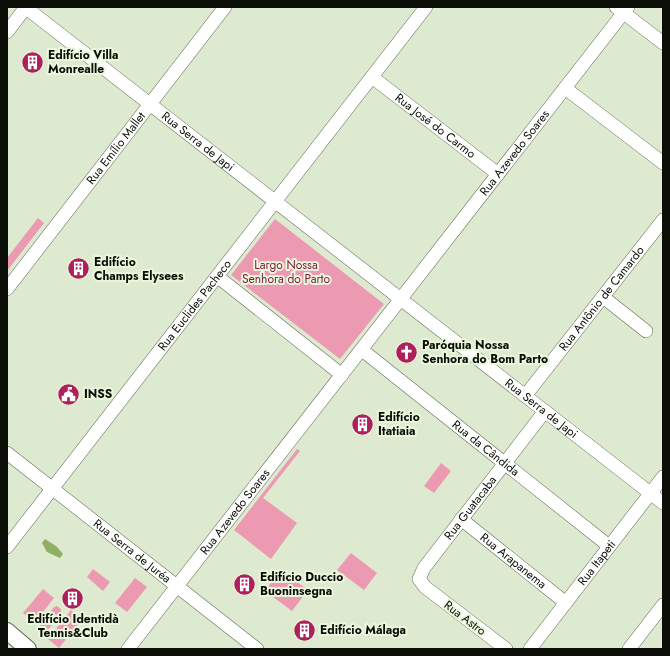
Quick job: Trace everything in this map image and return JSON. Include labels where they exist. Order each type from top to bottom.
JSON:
[{"type":"main road","points":[[7,631],[28,649]]},
{"type":"street","name":"Rua Serra de Japi","points":[[26,7],[276,202]]},
{"type":"street","points":[[7,32],[26,7]]},
{"type":"street","name":"Rua Emílio Mallet","points":[[7,289],[226,7]]},
{"type":"street","name":"Rua Euclides Pacheco","points":[[7,547],[426,7]]},
{"type":"street","points":[[623,9],[663,43]]},
{"type":"street","name":"Rua Azevedo Soares","points":[[401,298],[565,88],[623,9]]},
{"type":"street","name":"Rua José do Carmo","points":[[372,77],[498,174]]},
{"type":"street","points":[[565,88],[663,163]]},
{"type":"street","points":[[218,277],[342,375],[362,350],[401,298],[276,202]]},
{"type":"street","name":"Rua Antônio de Camardo","points":[[525,396],[663,220]]},
{"type":"street","points":[[603,297],[646,331]]},
{"type":"street","name":"Rua Serra de Japi","points":[[401,298],[663,503]]},
{"type":"street","name":"Rua da Cândida","points":[[362,350],[503,464],[609,546]]},
{"type":"street","name":"Rua Azevedo Soares","points":[[134,647],[177,586],[342,375]]},
{"type":"street","name":"Rua Guatacaba","points":[[425,587],[420,582],[420,575],[461,519],[545,411]]},
{"type":"street","name":"Rua Serra de Juréa","points":[[7,453],[257,649]]},
{"type":"street","name":"Rua Itapeti","points":[[530,649],[663,477]]},
{"type":"street","name":"Rua Arapanema","points":[[461,519],[566,602]]},
{"type":"street","name":"Rua Astro","points":[[425,587],[506,649]]},
{"type":"street","points":[[629,649],[663,606]]},
{"type":"green space","points":[[38,218],[44,223],[7,271],[7,258]]},
{"type":"green space","name":"Largo Nossa Senhora do Parto","points":[[275,219],[384,304],[340,359],[231,275]]},
{"type":"green space","points":[[297,449],[300,451],[263,498],[297,523],[271,559],[234,530]]},
{"type":"green space","points":[[441,463],[451,471],[434,493],[424,486]]},
{"type":"green space","points":[[351,553],[377,573],[364,590],[337,570]]},
{"type":"green space","points":[[93,569],[110,582],[103,591],[87,577]]},
{"type":"green space","points":[[281,570],[308,590],[292,611],[265,591]]},
{"type":"green space","points":[[135,578],[147,587],[127,612],[115,603]]},
{"type":"green space","points":[[43,589],[54,598],[35,622],[23,613]]},
{"type":"green space","points":[[57,606],[61,609],[61,613],[47,631],[40,631],[40,625],[54,607]]},
{"type":"green space","points":[[71,610],[82,619],[59,648],[48,639]]},
{"type":"shaded area","points":[[45,539],[56,546],[63,554],[60,558],[47,552],[42,543]]},
{"type":"place","name":"Edifício Villa Monrealle","points":[[32,62]]},
{"type":"place","name":"Edifício Champs Elysees","points":[[78,269]]},
{"type":"place","name":"Paróquia Nossa Senhora do Bom Parto","points":[[407,352]]},
{"type":"place","name":"INSS","points":[[69,394]]},
{"type":"place","name":"Edifício Itatiaia","points":[[362,424]]},
{"type":"place","name":"Edifício Duccio Buoninsegna","points":[[245,584]]},
{"type":"place","name":"Edifício Identidà Tennis&Club","points":[[73,598]]},
{"type":"place","name":"Edifício Málaga","points":[[304,630]]}]
